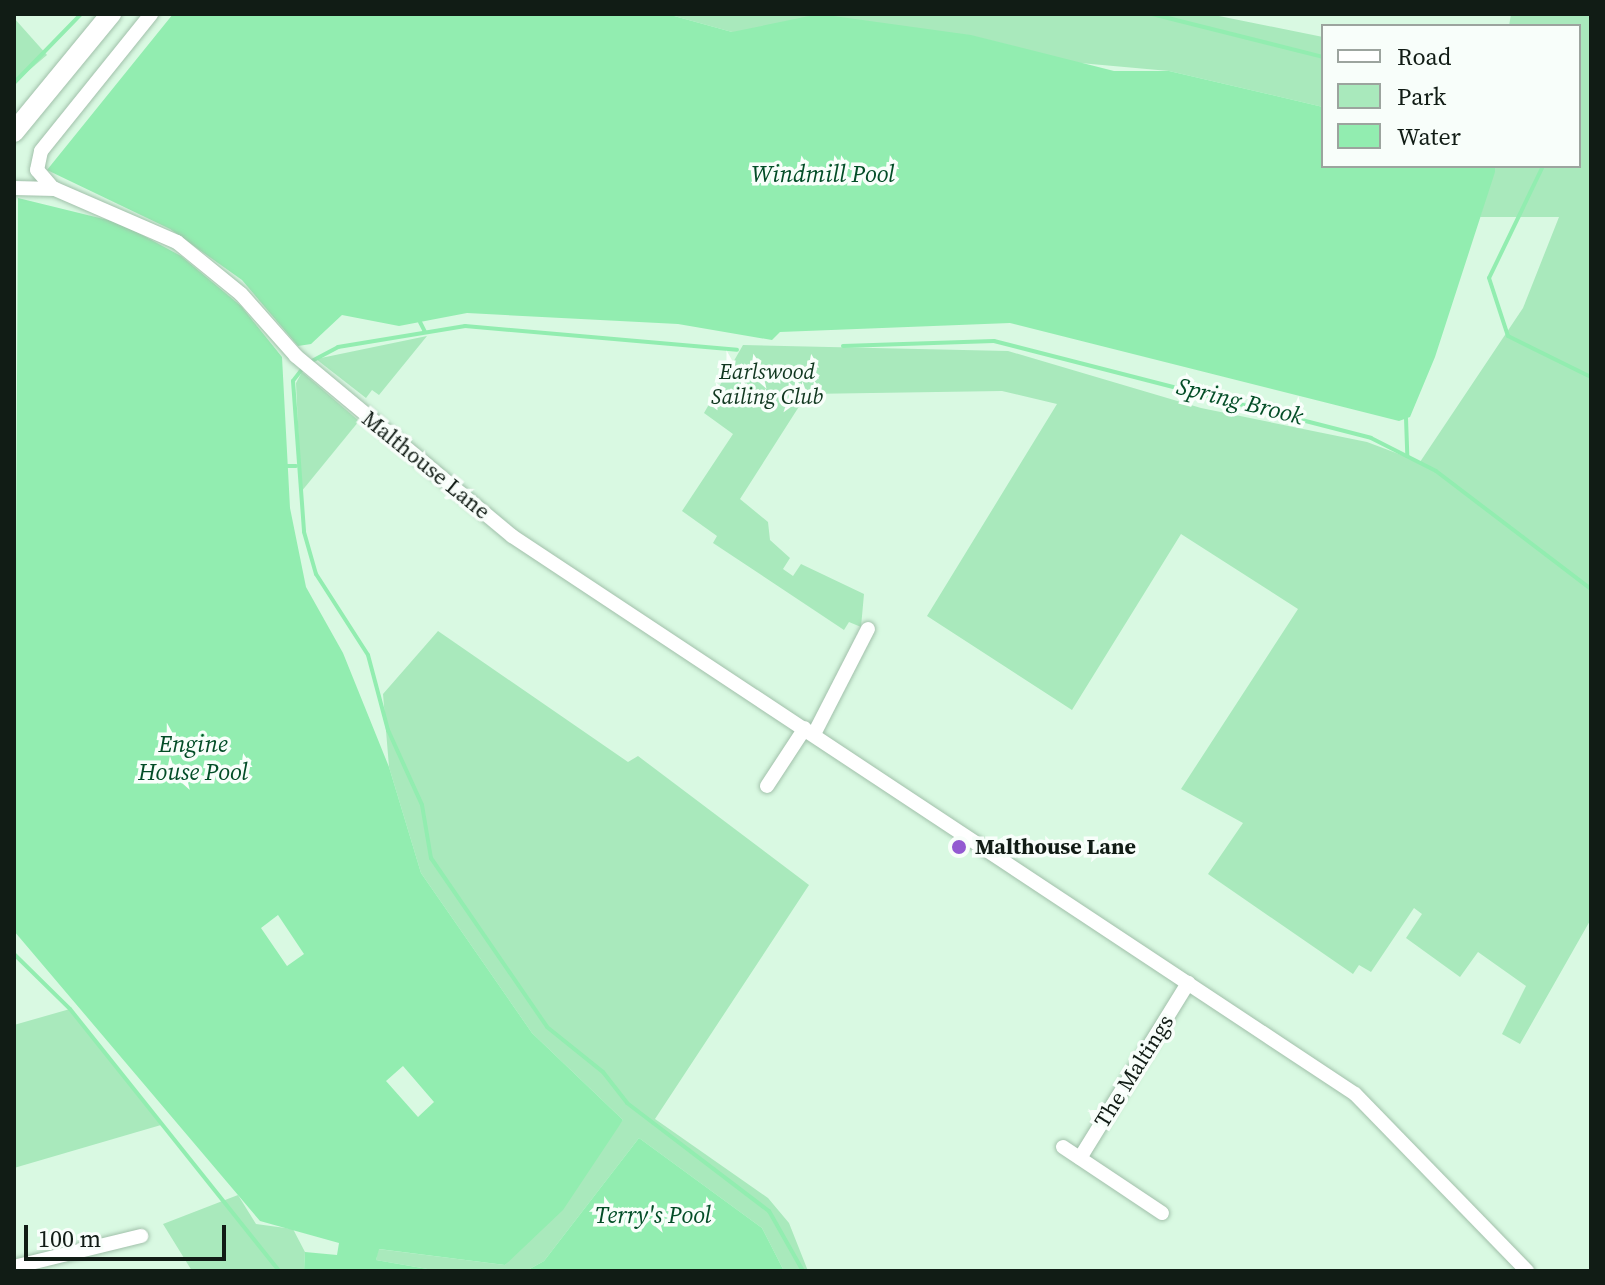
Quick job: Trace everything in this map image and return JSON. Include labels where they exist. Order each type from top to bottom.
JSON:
[{"type":"street","points":[[14,132],[111,14]]},
{"type":"street","points":[[55,189],[37,170],[38,155],[151,14]]},
{"type":"street","points":[[14,188],[55,189]]},
{"type":"street","name":"Malthouse Lane","points":[[55,189],[177,242],[241,294],[296,356],[512,536],[1355,1094],[1527,1271]]},
{"type":"street","points":[[767,786],[810,731],[868,629]]},
{"type":"street","name":"The Maltings","points":[[1080,1158],[1188,983]]},
{"type":"street","points":[[1063,1147],[1162,1213]]},
{"type":"street","points":[[14,1267],[141,1236]]},
{"type":"green space","points":[[667,14],[1209,14],[1321,37],[1321,107],[1169,71],[732,32]]},
{"type":"green space","name":"Earlswood Sailing Club","points":[[1511,14],[1591,14],[1591,919],[1520,1044],[1502,1034],[1526,986],[1478,952],[1460,977],[1406,938],[1422,914],[1414,908],[1371,972],[1359,965],[1353,974],[1208,874],[1243,823],[1181,789],[1298,609],[1181,534],[1072,710],[927,616],[1057,404],[1002,391],[807,394],[740,499],[768,522],[770,540],[790,558],[783,569],[793,576],[801,564],[864,594],[861,627],[849,622],[844,630],[713,543],[717,536],[682,511],[733,434],[704,413],[743,345],[1008,351],[1201,408],[1367,442],[1420,462],[1523,308],[1559,217],[1480,217],[1494,168],[1581,168],[1581,24],[1509,24]]},
{"type":"green space","points":[[14,18],[47,55],[14,83]]},
{"type":"green space","points":[[427,336],[379,395],[372,390],[366,398],[316,359]]},
{"type":"green space","points":[[302,372],[359,421],[301,492],[296,383]]},
{"type":"green space","points":[[438,631],[628,762],[638,756],[809,885],[655,1119],[768,1198],[789,1223],[808,1271],[784,1271],[762,1228],[639,1138],[544,1261],[526,1271],[439,1271],[376,1260],[378,1249],[505,1265],[623,1120],[532,1033],[421,873],[389,767],[383,694]]},
{"type":"green space","points":[[70,1009],[161,1125],[14,1168],[14,1025]]},
{"type":"green space","points":[[238,1195],[256,1224],[293,1229],[305,1252],[304,1271],[192,1271],[163,1224]]},
{"type":"water","name":"Windmill Pool","points":[[173,14],[667,14],[732,32],[819,14],[971,35],[1114,71],[1169,71],[1321,107],[1321,168],[1495,168],[1495,172],[1435,357],[1410,417],[1399,421],[1010,323],[780,332],[772,340],[678,324],[467,313],[399,326],[342,315],[311,344],[298,346],[242,280],[170,229],[47,170]]},
{"type":"water","name":"Engine House Pool","points":[[18,198],[120,223],[181,256],[241,306],[282,357],[290,508],[306,587],[343,653],[389,767],[421,873],[532,1033],[623,1120],[563,1210],[505,1265],[379,1249],[376,1260],[439,1271],[304,1271],[305,1252],[337,1255],[339,1243],[260,1221],[14,931]],"holes":[[[278,915],[304,954],[287,966],[261,928]],[[403,1066],[434,1102],[418,1117],[386,1081]]]},
{"type":"water","name":"Terry's Pool","points":[[639,1138],[762,1228],[784,1271],[526,1271],[544,1261]]},
{"type":"waterway","name":"Spring Brook","points":[[14,83],[81,14]]},
{"type":"waterway","points":[[1152,14],[1321,56]]},
{"type":"waterway","points":[[1542,168],[1489,278],[1508,336],[1591,377]]},
{"type":"waterway","points":[[420,322],[425,332]]},
{"type":"waterway","points":[[310,362],[338,347],[465,326],[737,350]]},
{"type":"waterway","name":"Spring Brook","points":[[843,346],[994,341],[1371,438],[1436,471],[1591,589]]},
{"type":"waterway","points":[[303,368],[293,381],[304,532],[316,574],[368,655],[388,730],[422,805],[431,858],[547,1027],[603,1072],[627,1103],[769,1211],[803,1271]]},
{"type":"waterway","points":[[1406,418],[1407,456]]},
{"type":"waterway","points":[[286,466],[296,466]]},
{"type":"waterway","points":[[14,954],[70,1009],[279,1271]]},
{"type":"place","name":"Malthouse Lane","points":[[959,847]]}]
